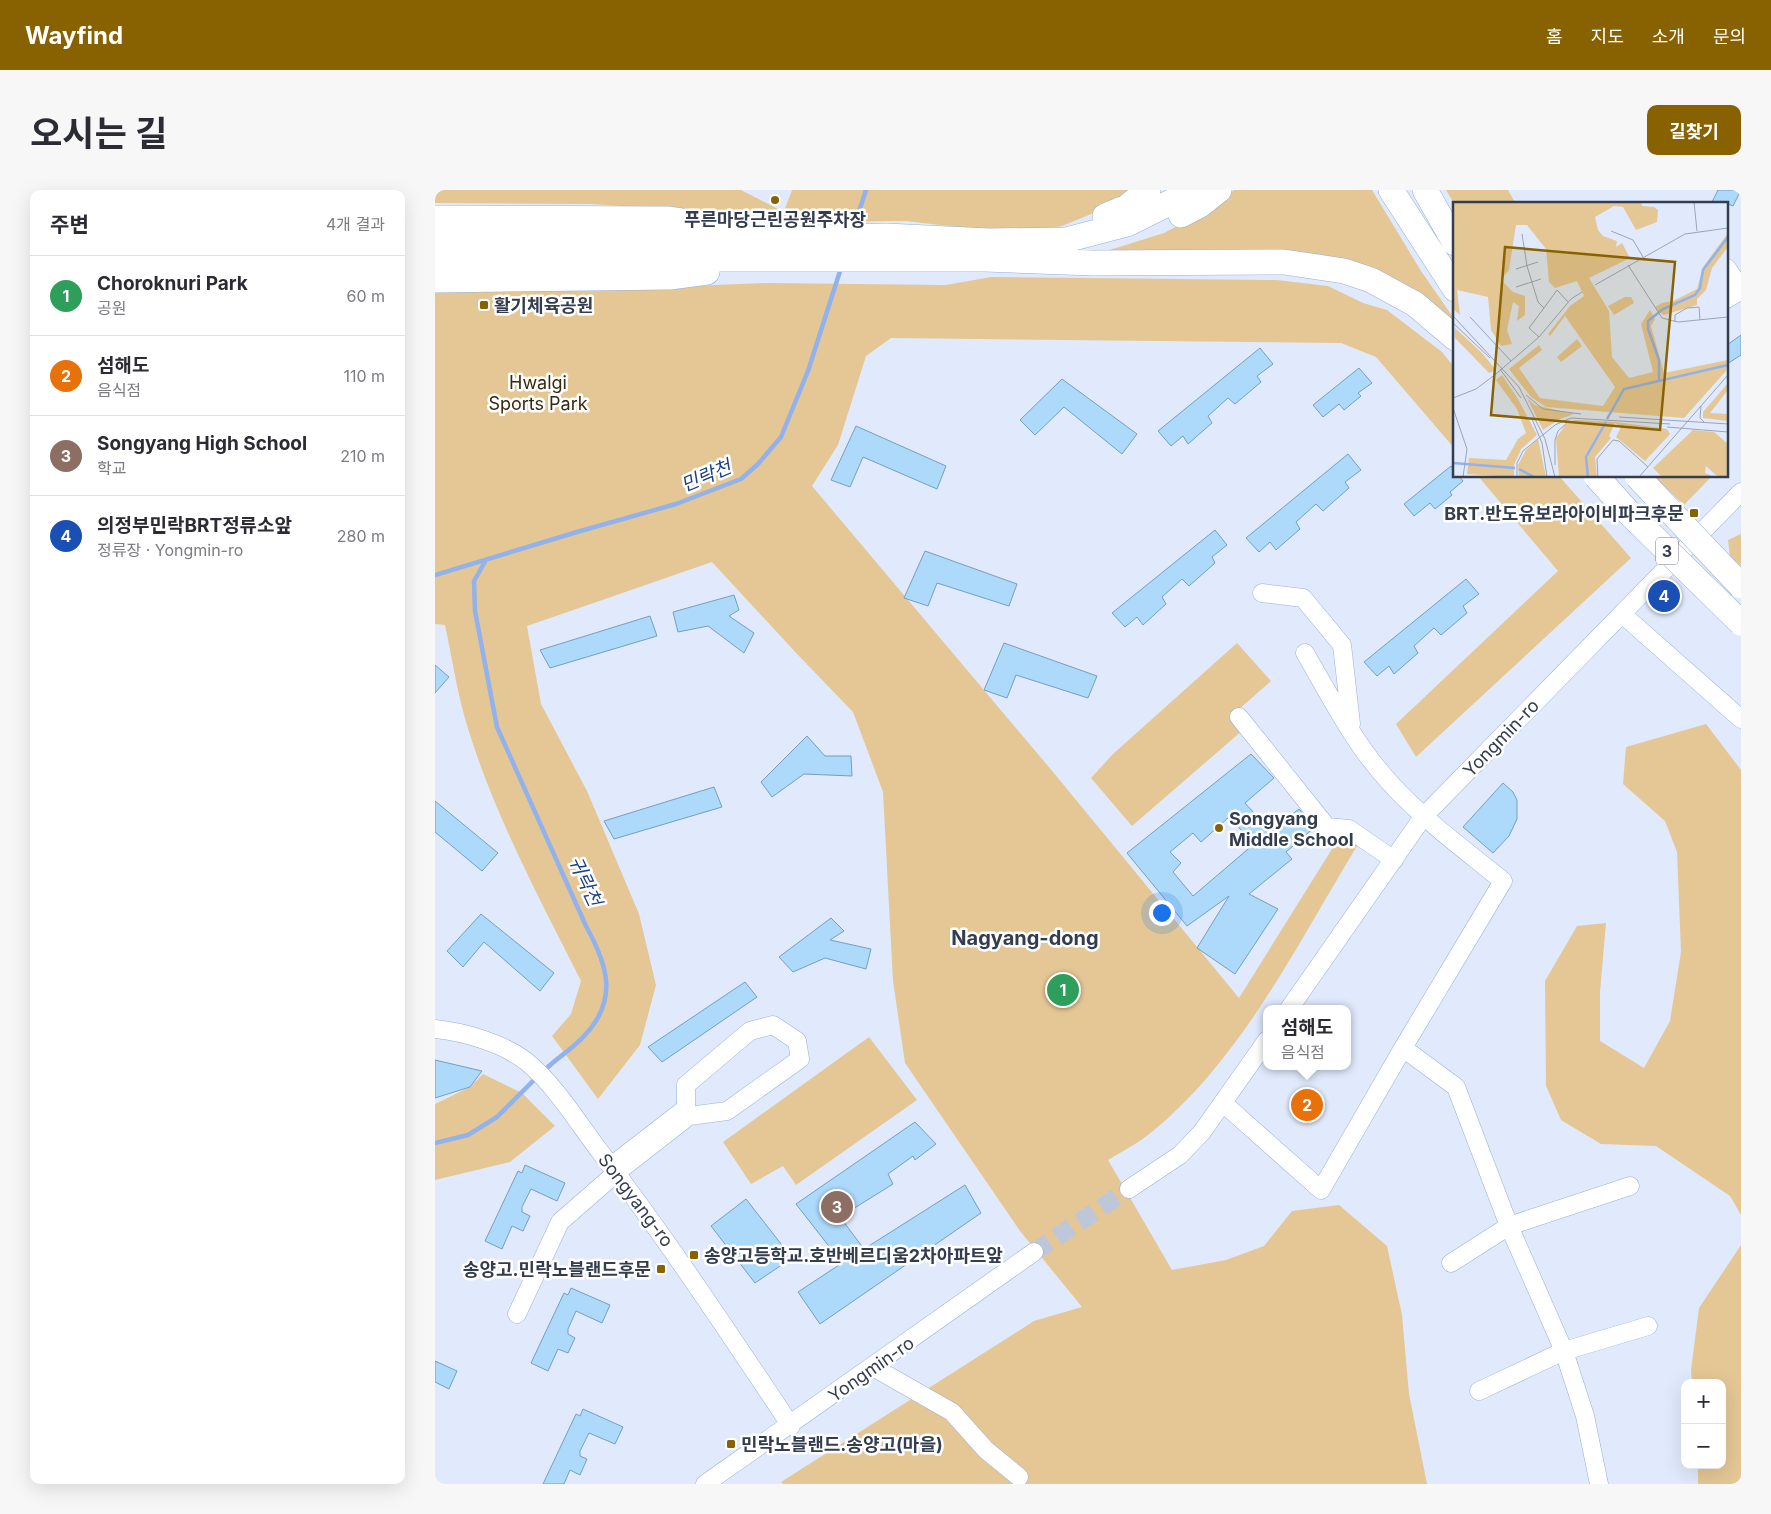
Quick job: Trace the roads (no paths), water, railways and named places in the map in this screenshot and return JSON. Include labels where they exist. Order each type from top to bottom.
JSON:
[{"type":"highway","points":[[987,250],[1076,228],[1127,207],[1149,190]]},
{"type":"highway","points":[[435,240],[642,242],[797,249],[877,260],[987,250],[1066,240],[1127,224],[1195,190]]},
{"type":"highway","points":[[987,250],[1079,249],[1147,233],[1200,205],[1219,190]]},
{"type":"highway","points":[[1391,190],[1453,286]]},
{"type":"highway","points":[[1425,190],[1453,239]]},
{"type":"highway","points":[[435,218],[669,219],[797,249]]},
{"type":"highway","points":[[435,280],[670,277],[797,249],[886,236],[1093,262],[1284,262],[1316,266],[1344,271],[1371,280],[1393,291],[1423,310],[1453,336]]},
{"type":"highway","points":[[435,259],[797,249]]},
{"type":"highway","points":[[1592,478],[1629,513]]},
{"type":"highway","name":"3","points":[[1598,478],[1629,513],[1741,623]]},
{"type":"highway","name":"3","points":[[1639,478],[1741,586]]},
{"type":"street","points":[[1729,271],[1741,290],[1729,298]]},
{"type":"street","name":"Yongmin-ro","points":[[1292,1005],[1423,817],[1741,492]]},
{"type":"street","points":[[1263,593],[1303,598],[1342,645],[1352,732]]},
{"type":"street","points":[[1622,614],[1741,719]]},
{"type":"street","points":[[1223,1103],[1321,1190],[1503,881],[1423,817],[1379,769],[1352,732],[1305,653]]},
{"type":"street","points":[[1239,717],[1327,826],[1349,829],[1393,860]]},
{"type":"street","points":[[517,1314],[560,1222],[614,1170],[686,1108],[686,1085],[750,1032],[773,1025],[797,1040],[800,1059],[787,1069],[727,1111],[689,1116],[614,1170]]},
{"type":"street","name":"Songyang-ro","points":[[435,1029],[451,1031],[500,1047],[525,1061],[554,1091],[667,1241],[791,1426]]},
{"type":"street","points":[[1129,1189],[1180,1155],[1202,1132],[1263,1046]]},
{"type":"street","points":[[1403,1048],[1456,1087],[1509,1226],[1564,1351],[1585,1416],[1599,1484]]},
{"type":"street","points":[[1451,1263],[1509,1226],[1630,1186]]},
{"type":"street","name":"Yongmin-ro","points":[[705,1484],[791,1426],[1035,1252]]},
{"type":"street","points":[[1479,1391],[1564,1351],[1648,1326]]},
{"type":"street","points":[[873,1367],[952,1412],[986,1450],[1019,1477]]},
{"type":"waterway","name":"민락천","points":[[853,230],[866,190]]},
{"type":"waterway","name":"민락천","points":[[435,575],[676,504],[741,479],[758,464],[781,437],[808,371],[841,268]]},
{"type":"waterway","name":"귀락천","points":[[486,560],[474,581],[475,611],[497,727],[593,940],[604,968],[606,981],[606,995],[596,1022],[580,1040],[544,1071]]},
{"type":"waterway","name":"귀락천","points":[[435,1143],[468,1135],[497,1117],[538,1076]]},
{"type":"tunnel","points":[[1034,1252],[1129,1189]]},
{"type":"place","name":"푸른마당근린공원주차장","points":[[775,200]]},
{"type":"place","name":"활기체육공원","points":[[484,305]]},
{"type":"place","name":"BRT.반도유보라아이비파크후문","points":[[1694,513]]},
{"type":"place","name":"의정부민락BRT정류소앞","points":[[1664,596]]},
{"type":"place","name":"Songyang Middle School","points":[[1219,828]]},
{"type":"place","name":"Choroknuri Park","points":[[1063,990]]},
{"type":"place","name":"섬해도","points":[[1307,1105]]},
{"type":"place","name":"Songyang High School","points":[[837,1207]]},
{"type":"place","name":"송양고등학교.호반베르디움2차아파트앞","points":[[694,1255]]},
{"type":"place","name":"송양고.민락노블랜드후문","points":[[661,1269]]},
{"type":"place","name":"민락노블랜드.송양고(마을)","points":[[731,1444]]},
{"type":"district","name":"Nagyang-dong","points":[[1025,938]]},
{"type":"park label","name":"Hwalgi Sports Park","points":[[538,392]]}]
